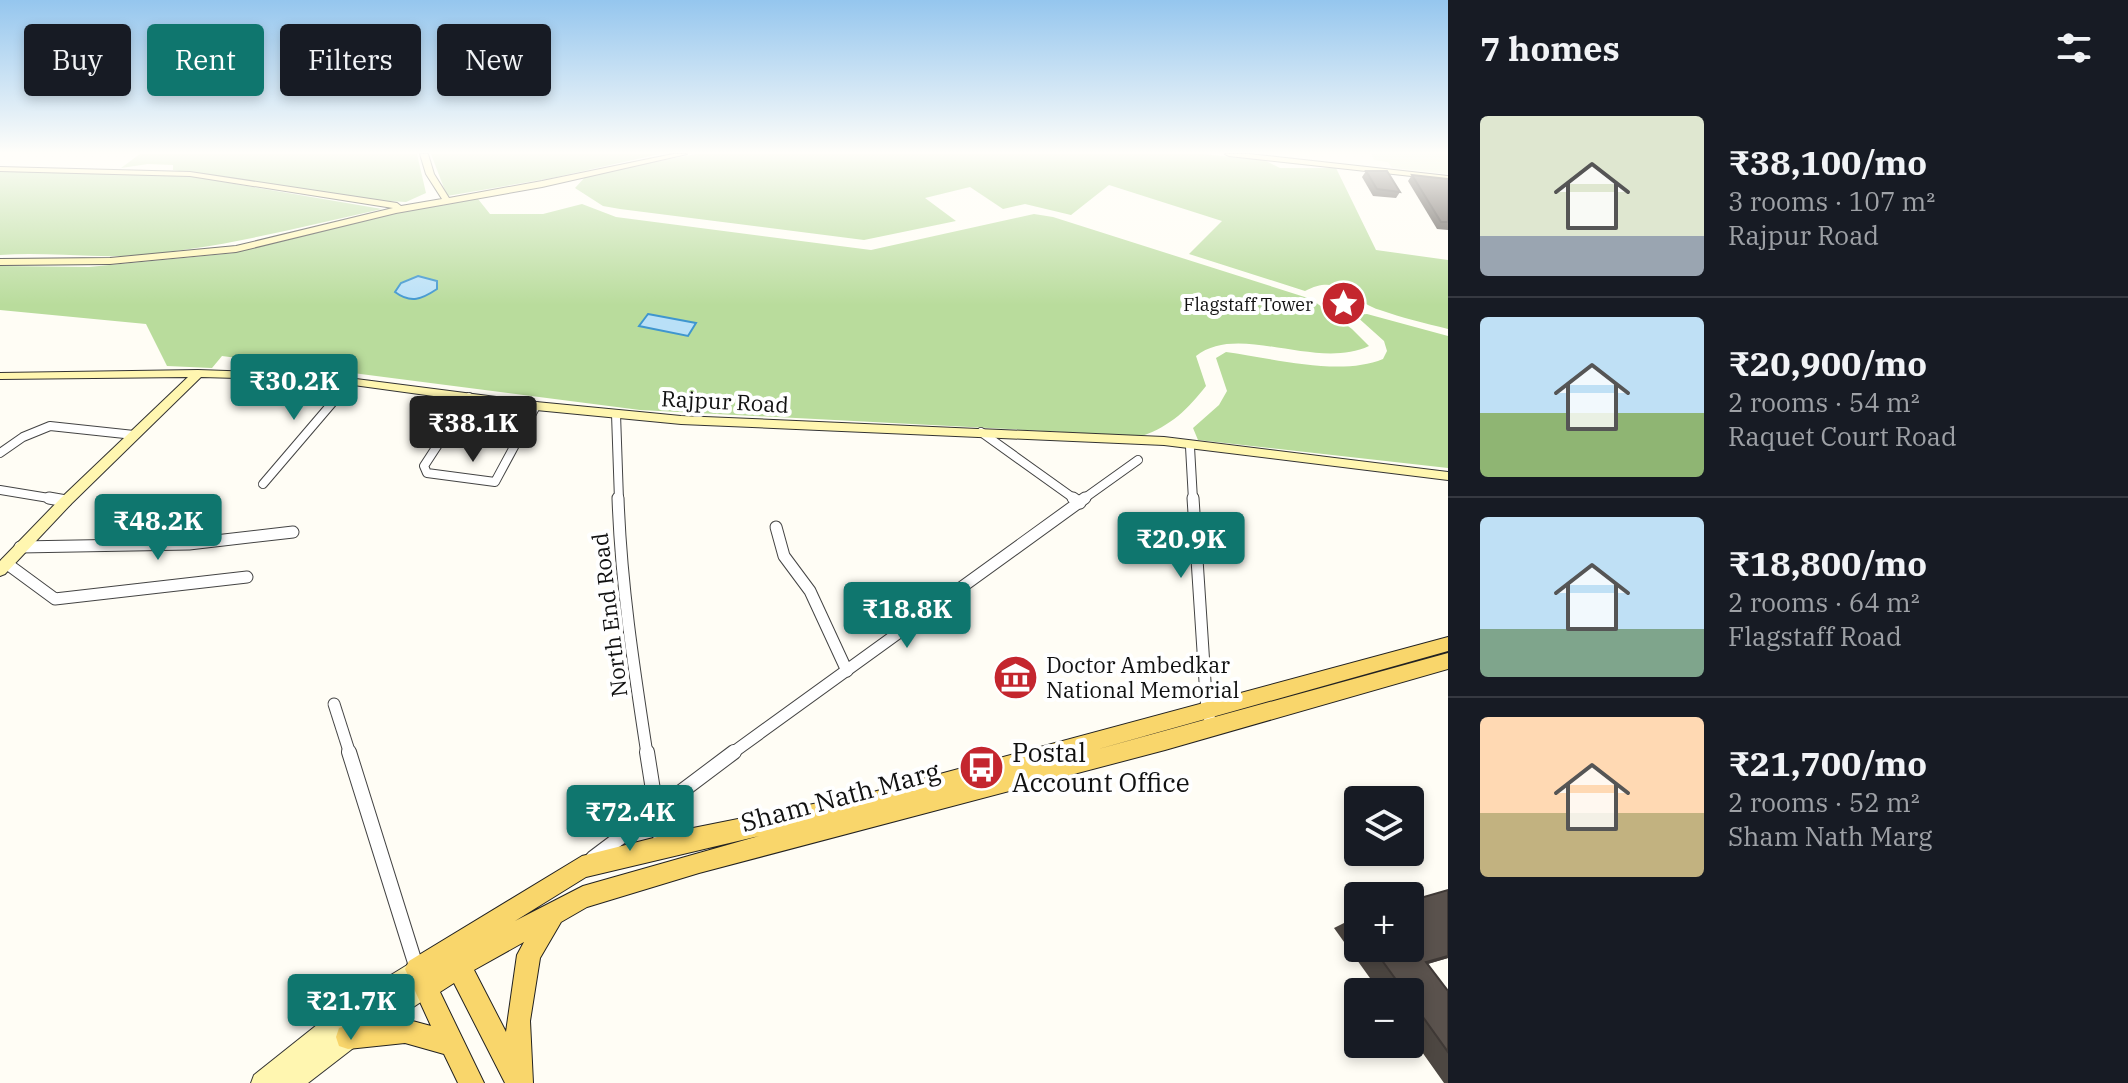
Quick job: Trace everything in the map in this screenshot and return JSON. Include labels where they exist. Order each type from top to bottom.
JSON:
[{"type":"main road","name":"Sham Nath Marg","points":[[454,957],[583,897],[1210,719],[1448,644]]},
{"type":"main road","name":"Sham Nath Marg","points":[[422,978],[582,867],[873,802],[1448,661]]},
{"type":"main road","points":[[520,1083],[518,1021],[529,955],[552,914]]},
{"type":"main road","points":[[454,957],[520,1083]]},
{"type":"main road","points":[[422,978],[471,1083]]},
{"type":"main road","points":[[348,1037],[405,1031],[453,1044]]},
{"type":"street","points":[[378,205],[399,208],[423,205]]},
{"type":"street","points":[[0,262],[110,261],[236,249],[412,205]]},
{"type":"street","points":[[198,373],[3,567],[55,599],[247,577]]},
{"type":"street","name":"Rajpur Road","points":[[0,376],[198,373],[317,377],[536,406],[681,420],[1164,441],[1190,447],[1448,476]]},
{"type":"street","points":[[263,484],[351,381]]},
{"type":"street","points":[[469,397],[424,466],[427,473],[495,482],[536,406]]},
{"type":"street","name":"North End Road","points":[[616,414],[620,551],[654,810],[662,847]]},
{"type":"street","points":[[0,453],[23,437],[50,426],[134,435]]},
{"type":"street","points":[[981,432],[1080,503]]},
{"type":"street","points":[[1190,447],[1210,719]]},
{"type":"street","points":[[582,867],[654,810],[1138,460]]},
{"type":"street","points":[[0,490],[66,501]]},
{"type":"street","points":[[776,527],[784,556],[810,591],[847,671]]},
{"type":"street","points":[[20,547],[189,544],[293,532]]},
{"type":"street","points":[[334,704],[422,978]]},
{"type":"street","name":"Sham Nath Marg","points":[[290,1083],[422,978]]},
{"type":"street","name":"Sham Nath Marg","points":[[262,1083],[350,1013],[422,978]]},
{"type":"green space","points":[[0,205],[356,205],[382,209],[253,238],[156,253],[123,256],[0,255]]},
{"type":"green space","points":[[443,205],[482,205],[490,214],[543,214],[583,205],[616,217],[871,250],[1034,214],[1053,217],[1311,299],[1352,329],[1369,346],[1348,352],[1325,353],[1255,344],[1214,347],[1196,356],[1206,386],[1178,416],[1142,436],[640,410],[222,356],[212,368],[167,366],[146,324],[0,310],[0,266],[89,267],[234,253],[396,212]]},
{"type":"green space","points":[[601,205],[934,205],[956,221],[864,240]]},
{"type":"green space","points":[[996,205],[1023,205],[1003,209]]},
{"type":"green space","points":[[1027,205],[1084,205],[1071,215]]},
{"type":"green space","points":[[1170,205],[1354,205],[1376,250],[1448,260],[1448,329],[1380,310],[1336,286],[1317,286],[1305,291],[1189,254],[1222,221]]},
{"type":"green space","points":[[1367,314],[1448,336],[1448,468],[1198,440],[1193,428],[1219,405],[1227,391],[1216,358],[1226,352],[1327,366],[1366,364],[1383,359],[1387,351],[1384,341],[1355,315]]},
{"type":"water","points":[[418,276],[437,281],[437,289],[416,299],[395,292],[401,283]]},
{"type":"water","points":[[648,314],[696,323],[688,336],[639,326]]},
{"type":"building","points":[[1430,205],[1448,205],[1448,222],[1441,222]]},
{"type":"building","points":[[1448,890],[1448,956],[1426,962],[1448,991],[1448,1052],[1424,1019],[1424,978],[1395,978],[1383,962],[1424,962],[1424,897]]},
{"type":"place","name":"Flagstaff Tower","points":[[1344,304]]},
{"type":"place","name":"Doctor Ambedkar National Memorial","points":[[1015,677]]},
{"type":"place","name":"Postal Account Office","points":[[981,767]]}]
